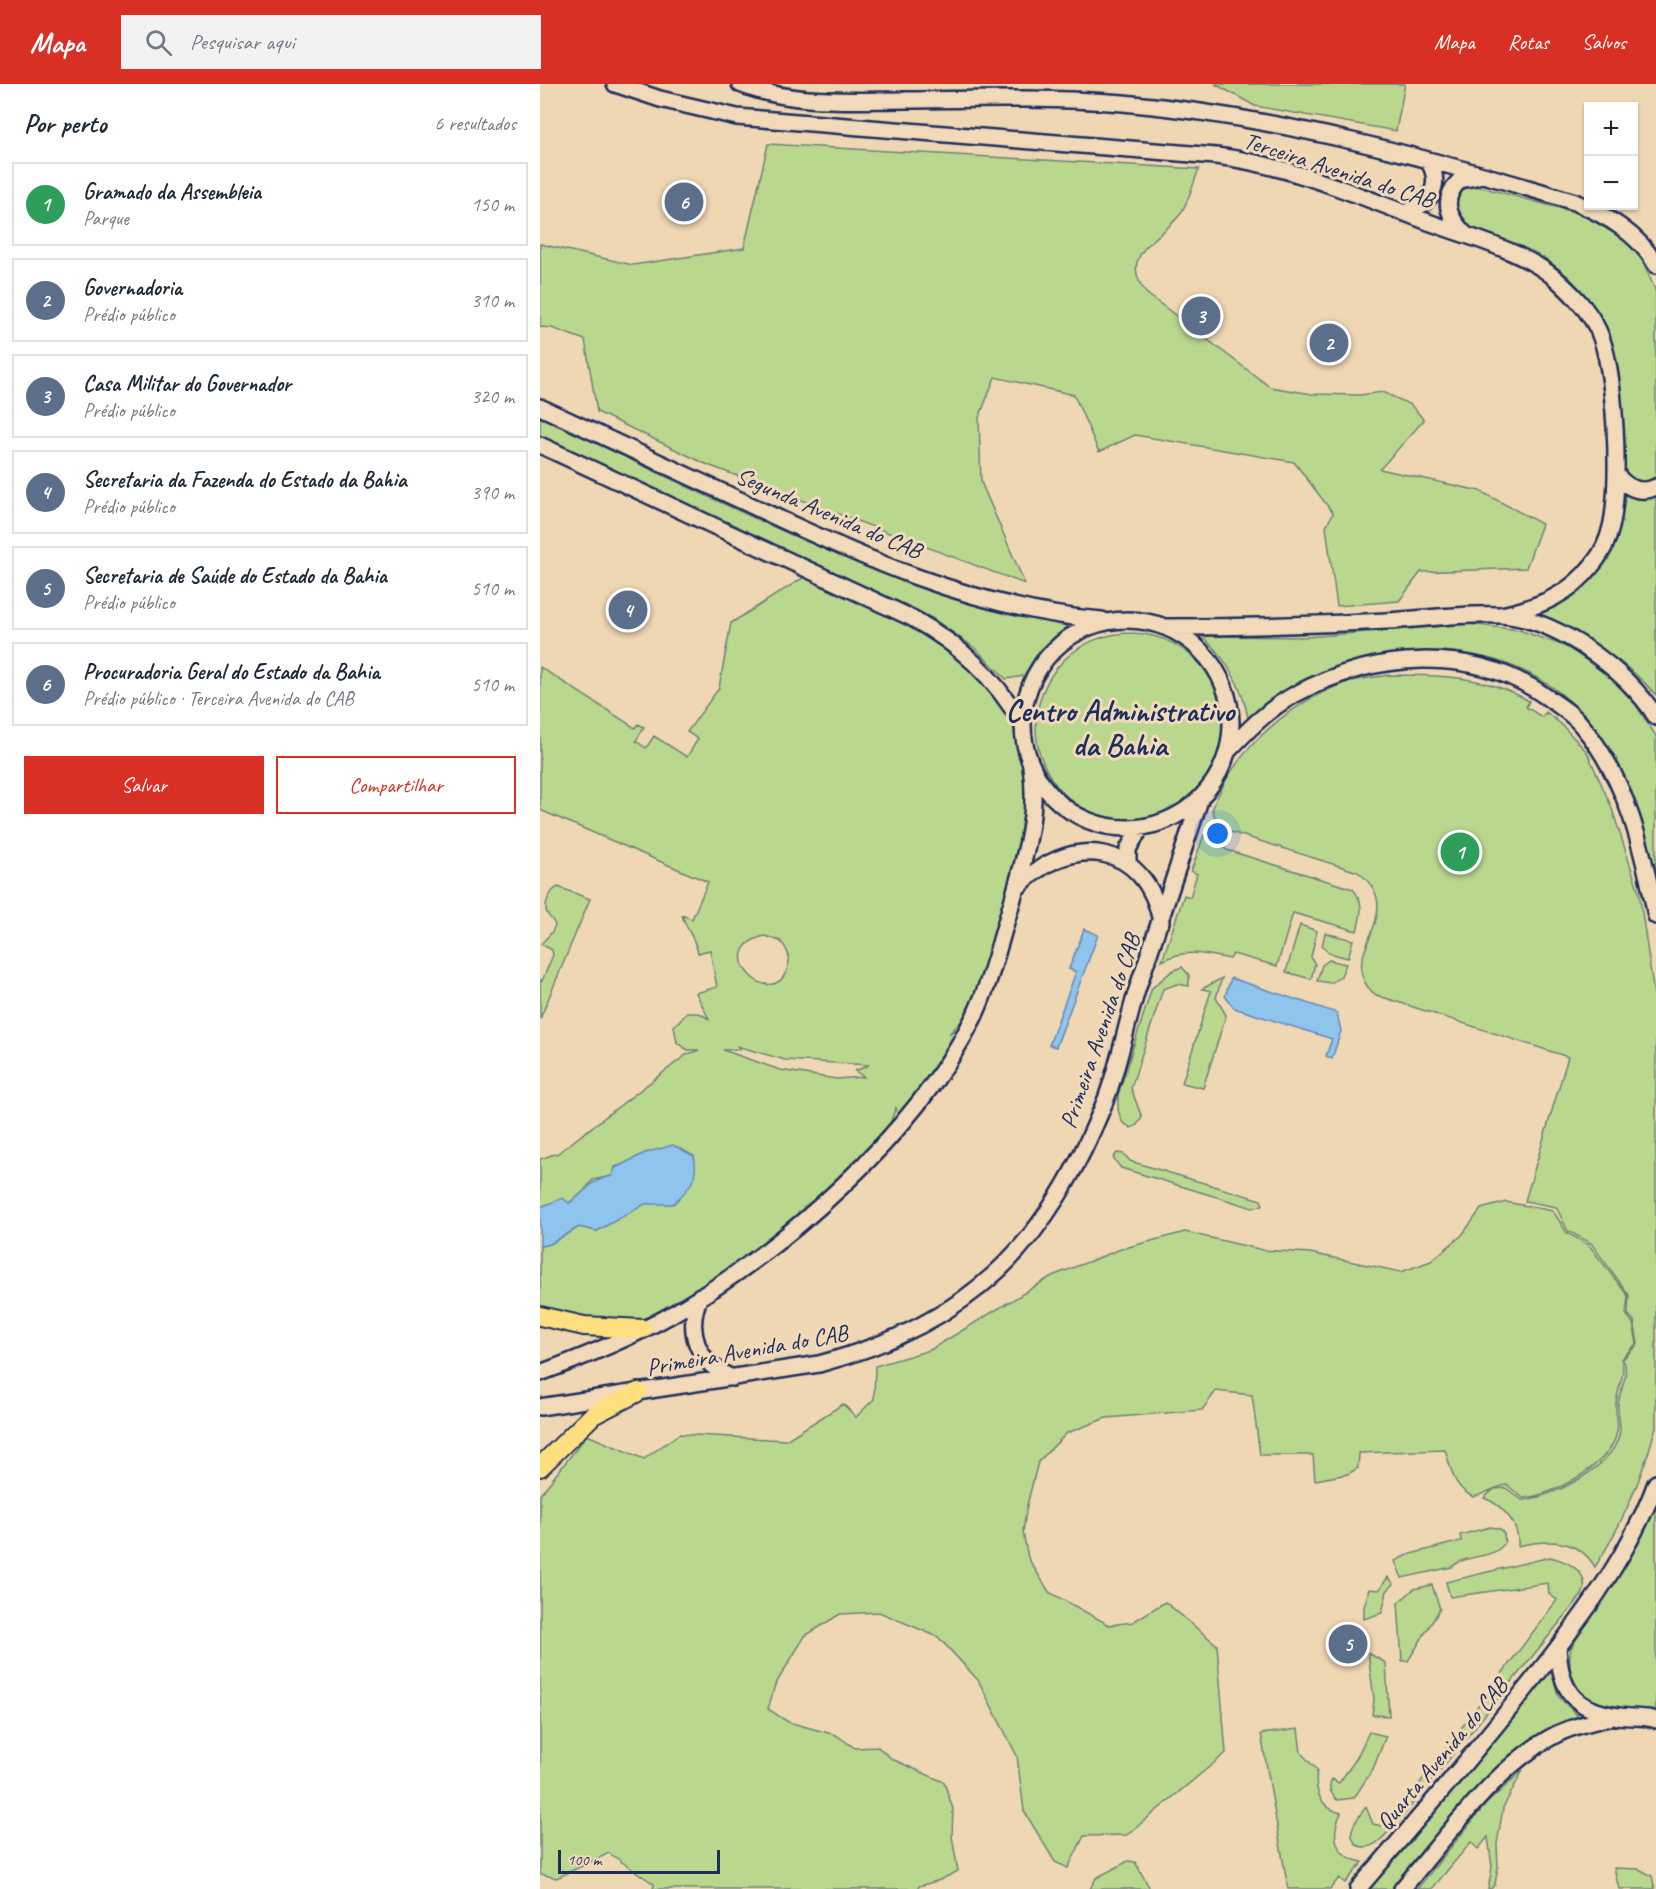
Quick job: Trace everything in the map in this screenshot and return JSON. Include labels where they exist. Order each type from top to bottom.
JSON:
[{"type":"highway","points":[[540,1316],[584,1326],[643,1329]]},
{"type":"highway","points":[[540,1467],[593,1415],[638,1392]]},
{"type":"main road","name":"Terceira Avenida do CAB","points":[[615,84],[681,105],[746,118],[1235,158],[1268,165],[1467,236],[1522,258],[1553,276],[1582,304],[1592,318],[1599,332],[1609,369],[1616,474],[1611,527],[1604,547],[1589,569],[1570,588],[1528,609],[1501,615]]},
{"type":"main road","name":"Terceira Avenida do CAB","points":[[740,84],[757,91],[792,98],[1066,100],[1192,111],[1339,139],[1575,202],[1601,214],[1635,238],[1656,265]]},
{"type":"main road","points":[[1404,213],[1420,208],[1431,196],[1435,178],[1429,162]]},
{"type":"main road","points":[[1467,236],[1448,213],[1450,193],[1460,180],[1482,177]]},
{"type":"main road","name":"Segunda Avenida do CAB","points":[[540,407],[798,528],[909,573],[1032,611],[1065,617],[1114,621]]},
{"type":"main road","points":[[540,445],[912,618],[942,635],[988,674],[1005,695],[1022,724]]},
{"type":"main road","points":[[1616,474],[1625,484],[1638,490],[1656,487]]},
{"type":"main road","points":[[1165,627],[1268,627],[1501,615],[1558,633],[1592,651],[1628,681],[1656,717]]},
{"type":"main road","points":[[1140,620],[1165,627],[1191,641],[1213,663],[1227,690],[1232,720],[1228,751],[1220,773],[1200,800],[1172,819],[1140,829],[1107,828],[1075,816],[1049,795],[1031,767],[1024,746],[1022,724],[1025,699],[1034,676],[1049,655],[1068,638],[1090,627],[1114,621],[1140,620]]},
{"type":"main road","points":[[1228,751],[1257,721],[1292,696],[1356,669],[1425,659],[1457,661],[1512,675],[1569,713],[1582,725],[1602,751],[1626,803],[1638,840],[1656,916]]},
{"type":"main road","name":"Primeira Avenida do CAB","points":[[540,1373],[643,1329],[700,1296],[759,1255],[813,1211],[854,1173],[911,1110],[942,1069],[973,1018],[995,960],[1032,826],[1034,789],[1031,767]]},
{"type":"main road","name":"Primeira Avenida do CAB","points":[[540,1407],[819,1364],[861,1353],[939,1318],[975,1293],[1004,1266],[1047,1212],[1074,1170],[1107,1097],[1137,990],[1200,800]]},
{"type":"main road","points":[[1128,864],[1128,849],[1140,829]]},
{"type":"main road","points":[[1015,890],[1040,867],[1074,853],[1094,851],[1112,855],[1128,864],[1151,889],[1161,922]]},
{"type":"main road","points":[[700,1296],[693,1320],[696,1346],[711,1366],[734,1378]]},
{"type":"main road","points":[[1644,1515],[1656,1483]]},
{"type":"main road","points":[[1644,1515],[1656,1500]]},
{"type":"main road","name":"Quarta Avenida do CAB","points":[[1358,1889],[1467,1760],[1558,1647],[1590,1604],[1644,1515]]},
{"type":"main road","points":[[1558,1647],[1559,1672],[1565,1687],[1574,1698],[1592,1710],[1619,1716],[1653,1718]]},
{"type":"main road","points":[[1402,1889],[1497,1779],[1520,1758],[1559,1733],[1619,1716]]},
{"type":"green space","points":[[1215,84],[1405,84],[1396,131],[1255,106]]},
{"type":"green space","points":[[768,144],[1199,169],[1182,212],[1138,258],[1136,268],[1138,280],[1146,293],[1270,387],[1312,394],[1360,395],[1383,392],[1411,405],[1424,420],[1380,469],[1480,491],[1542,524],[1526,568],[1421,572],[1399,601],[1337,606],[1326,527],[1333,513],[1294,462],[1135,435],[1099,452],[1074,395],[995,377],[979,418],[981,482],[1025,584],[708,465],[597,412],[585,340],[552,328],[540,327],[540,244],[633,265],[744,248]]},
{"type":"green space","points":[[1469,186],[1481,187],[1592,217],[1624,238],[1641,257],[1656,292],[1656,476],[1646,482],[1636,481],[1627,474],[1620,456],[1616,365],[1603,324],[1588,299],[1569,277],[1546,259],[1467,228],[1452,208],[1459,191]]},
{"type":"green space","points":[[540,417],[764,522],[855,561],[963,599],[1068,626],[1038,652],[1024,676],[1006,679],[975,648],[932,618],[540,436]]},
{"type":"green space","points":[[1626,493],[1631,495],[1656,494],[1656,695],[1631,670],[1616,659],[1570,630],[1537,615],[1574,594],[1599,568],[1615,534]]},
{"type":"green space","points":[[812,572],[942,635],[1022,724],[1024,746],[1031,767],[1027,848],[970,1012],[949,1034],[973,1018],[898,1126],[896,1107],[883,1143],[804,1218],[643,1329],[540,1316],[540,1246],[550,1244],[579,1227],[597,1231],[645,1203],[673,1203],[629,1162],[615,1167],[612,1176],[593,1180],[578,1198],[569,1203],[540,1207],[540,1159],[558,1153],[686,1055],[699,1050],[688,1050],[677,1043],[674,1026],[687,1013],[699,1013],[709,1019],[696,993],[717,987],[710,950],[698,953],[682,915],[692,919],[708,882],[540,810],[540,667],[635,728],[638,724],[644,727],[636,741],[646,748],[654,736],[687,757],[698,739],[687,732],[719,688],[731,623]],"holes":[[[765,936],[780,941],[789,956],[788,966],[781,980],[771,984],[759,982],[743,965],[742,954],[749,943]],[[737,1046],[785,1060],[869,1065],[855,1071],[864,1077],[836,1079],[780,1070],[723,1050],[740,1049]]]},
{"type":"green space","points":[[1469,624],[1519,630],[1567,647],[1611,678],[1636,705],[1656,736],[1656,875],[1633,798],[1606,744],[1595,728],[1559,693],[1518,668],[1473,655],[1426,651],[1378,656],[1331,670],[1288,690],[1248,718],[1242,694],[1232,673],[1219,654],[1202,636],[1306,637]]},
{"type":"green space","points":[[1139,633],[1175,644],[1197,660],[1209,675],[1217,691],[1223,709],[1223,745],[1217,763],[1209,779],[1197,794],[1182,806],[1166,814],[1148,820],[1121,821],[1085,810],[1057,787],[1047,772],[1037,745],[1036,718],[1047,682],[1070,654],[1085,644],[1112,634]]},
{"type":"green space","points":[[1388,675],[1443,676],[1478,681],[1512,692],[1529,701],[1526,707],[1542,717],[1546,712],[1561,724],[1587,752],[1611,806],[1639,892],[1656,1008],[1656,1427],[1631,1499],[1595,1567],[1580,1550],[1561,1543],[1540,1542],[1518,1546],[1516,1531],[1509,1517],[1498,1506],[1484,1498],[1494,1489],[1506,1488],[1522,1500],[1549,1494],[1579,1479],[1604,1459],[1614,1448],[1619,1436],[1618,1404],[1624,1382],[1623,1359],[1638,1344],[1634,1321],[1628,1314],[1629,1295],[1591,1243],[1568,1231],[1556,1207],[1525,1201],[1568,1057],[1376,995],[1364,981],[1361,966],[1376,920],[1378,904],[1373,888],[1358,872],[1228,831],[1218,824],[1212,810],[1221,789],[1247,750],[1281,718],[1321,693],[1342,684]]},
{"type":"green space","points":[[1204,835],[1227,850],[1353,889],[1361,904],[1357,931],[1293,913],[1277,966],[1233,954],[1230,959],[1187,953],[1162,961],[1184,895],[1190,897],[1197,874],[1191,871]]},
{"type":"green space","points":[[558,887],[590,899],[540,1019],[540,980],[542,981],[553,955],[552,950],[541,944],[555,925],[547,913],[546,906],[550,894]]},
{"type":"green space","points":[[1300,925],[1317,931],[1311,957],[1315,964],[1311,979],[1286,972]]},
{"type":"green space","points":[[1325,933],[1353,940],[1348,958],[1329,953],[1322,946]]},
{"type":"green space","points":[[1329,960],[1346,964],[1341,976],[1331,983],[1317,981],[1322,965]]},
{"type":"green space","points":[[1182,967],[1189,975],[1189,986],[1177,984],[1163,989],[1131,1088],[1142,1118],[1136,1126],[1131,1128],[1122,1122],[1118,1110],[1118,1095],[1152,988],[1172,971]]},
{"type":"green space","points":[[1222,978],[1216,998],[1226,1015],[1203,1088],[1182,1083],[1211,991],[1202,989]]},
{"type":"green space","points":[[1117,1153],[1124,1154],[1130,1161],[1261,1200],[1263,1205],[1253,1208],[1121,1168],[1113,1158]]},
{"type":"green space","points":[[1506,1202],[1553,1211],[1567,1233],[1589,1245],[1628,1296],[1626,1314],[1633,1323],[1637,1343],[1621,1359],[1623,1370],[1616,1404],[1618,1426],[1616,1436],[1602,1458],[1577,1478],[1549,1492],[1535,1496],[1523,1498],[1507,1485],[1473,1497],[1457,1483],[1445,1450],[1359,1453],[1358,1468],[1348,1474],[1315,1480],[1313,1455],[1260,1455],[1252,1395],[1216,1391],[1202,1410],[1106,1418],[1067,1433],[1038,1462],[1023,1532],[1028,1558],[1049,1592],[1109,1625],[1133,1622],[1165,1602],[1217,1645],[1226,1753],[1127,1835],[1084,1836],[1068,1868],[1055,1862],[1024,1811],[1017,1756],[978,1680],[938,1637],[879,1612],[840,1614],[805,1636],[775,1685],[768,1709],[788,1722],[836,1735],[855,1748],[878,1747],[892,1759],[944,1782],[953,1809],[952,1836],[958,1871],[940,1880],[919,1886],[918,1889],[653,1889],[654,1884],[609,1853],[557,1878],[540,1874],[540,1495],[587,1435],[644,1459],[679,1434],[786,1440],[843,1404],[856,1417],[874,1399],[875,1366],[930,1350],[1052,1276],[1121,1249],[1185,1232],[1263,1250],[1310,1253],[1401,1272],[1431,1261],[1462,1235],[1481,1209]]},
{"type":"green space","points":[[1656,1509],[1656,1709],[1613,1709],[1593,1702],[1578,1688],[1571,1669],[1571,1648]]},
{"type":"green space","points":[[1490,1527],[1500,1529],[1504,1534],[1505,1542],[1495,1552],[1465,1560],[1452,1567],[1402,1578],[1395,1561],[1407,1555],[1461,1541],[1460,1535]]},
{"type":"green space","points":[[1550,1557],[1577,1569],[1584,1580],[1582,1595],[1398,1822],[1369,1847],[1357,1845],[1353,1840],[1352,1830],[1366,1807],[1373,1824],[1382,1826],[1391,1821],[1396,1813],[1396,1806],[1402,1807],[1557,1600],[1549,1594],[1548,1583],[1450,1597],[1446,1582]]},
{"type":"green space","points":[[1388,1577],[1394,1584],[1387,1591],[1382,1613],[1364,1619],[1364,1607],[1369,1589],[1379,1590]]},
{"type":"green space","points":[[1432,1585],[1440,1609],[1408,1661],[1402,1661],[1398,1603],[1414,1589]]},
{"type":"green space","points":[[1368,1653],[1386,1663],[1389,1716],[1372,1715],[1374,1699]]},
{"type":"green space","points":[[1550,1669],[1559,1697],[1579,1717],[1549,1731],[1522,1748],[1497,1768],[1454,1814],[1393,1889],[1370,1889]]},
{"type":"green space","points":[[1298,1729],[1301,1753],[1317,1770],[1320,1797],[1328,1807],[1341,1813],[1336,1830],[1337,1844],[1346,1855],[1363,1862],[1345,1883],[1339,1878],[1330,1889],[1288,1889],[1261,1734]]},
{"type":"green space","points":[[1369,1732],[1386,1736],[1373,1769],[1354,1798],[1337,1800],[1330,1790],[1332,1779],[1339,1783],[1356,1759]]},
{"type":"green space","points":[[1523,1770],[1503,1808],[1497,1844],[1498,1867],[1495,1884],[1491,1889],[1488,1889],[1492,1867],[1488,1837],[1478,1849],[1471,1842],[1432,1889],[1417,1889],[1486,1804]]},
{"type":"green space","points":[[1128,1861],[1135,1862],[1150,1889],[1090,1889],[1096,1878]]},
{"type":"green space","points":[[1614,1868],[1639,1869],[1652,1876],[1655,1889],[1619,1889]]},
{"type":"water","points":[[1084,929],[1098,935],[1056,1047],[1049,1045],[1076,972],[1069,969]]},
{"type":"water","points":[[1231,978],[1337,1013],[1341,1031],[1332,1059],[1326,1056],[1332,1039],[1234,1008],[1225,996]]},
{"type":"water","points":[[673,1145],[694,1156],[695,1171],[691,1183],[673,1204],[645,1204],[597,1231],[579,1227],[550,1244],[540,1246],[540,1207],[563,1198],[569,1203],[592,1184],[612,1176],[615,1168],[645,1153]]},
{"type":"place","name":"Procuradoria Geral do Estado da Bahia","points":[[684,202]]},
{"type":"place","name":"Casa Militar do Governador","points":[[1201,316]]},
{"type":"place","name":"Governadoria","points":[[1329,343]]},
{"type":"place","name":"Secretaria da Fazenda do Estado da Bahia","points":[[628,610]]},
{"type":"place","name":"Gramado da Assembleia","points":[[1460,852]]},
{"type":"place","name":"Secretaria de Saúde do Estado da Bahia","points":[[1348,1644]]},
{"type":"district","name":"Centro Administrativo da Bahia","points":[[1120,728]]}]
